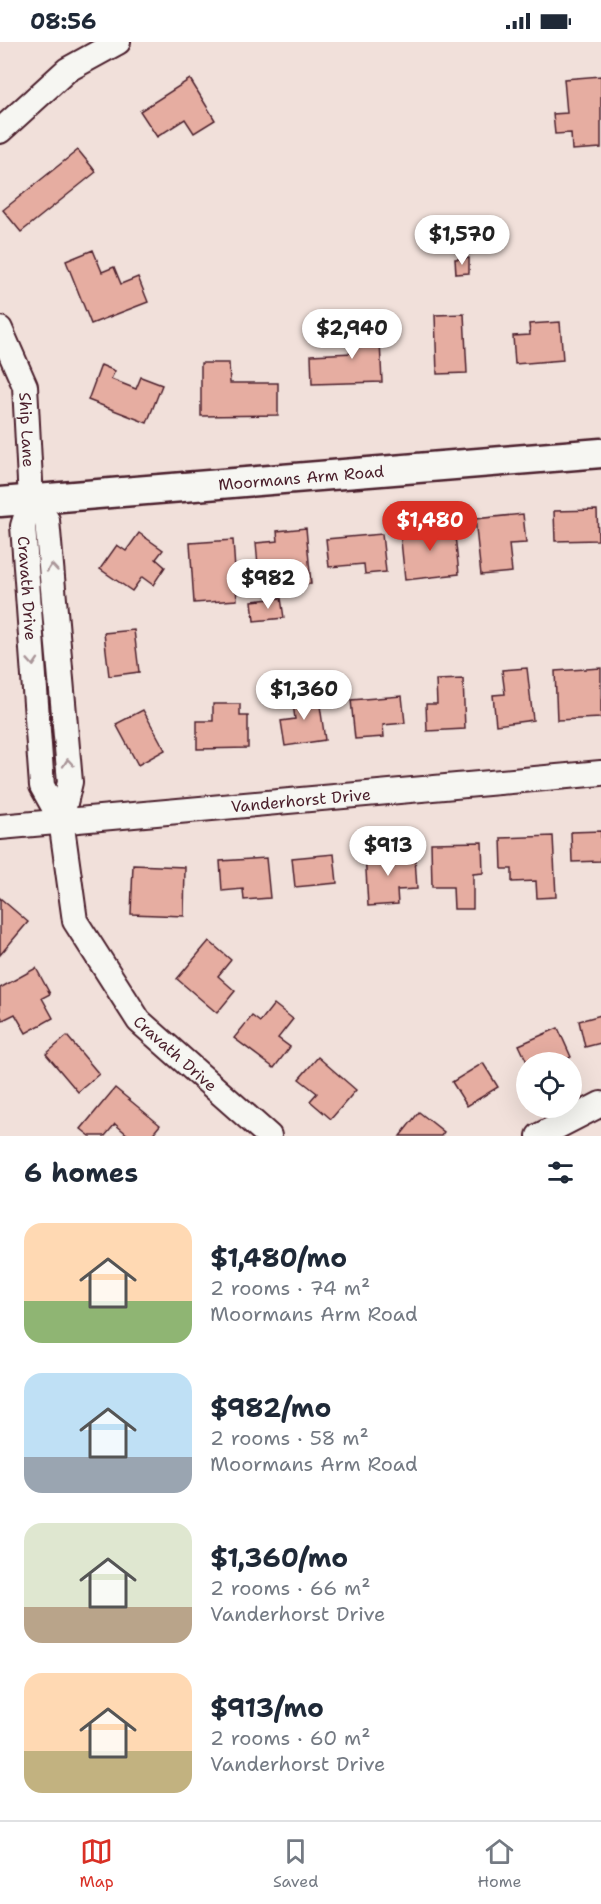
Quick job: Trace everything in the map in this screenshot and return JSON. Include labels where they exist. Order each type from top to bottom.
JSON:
[{"type":"street","points":[[0,131],[67,70],[118,42]]},
{"type":"street","name":"Ship Lane","points":[[0,329],[25,386],[32,500]]},
{"type":"street","name":"Moormans Arm Road","points":[[0,502],[601,453]]},
{"type":"street","name":"Cravath Drive","points":[[32,500],[47,520],[70,782],[61,820],[75,921],[139,1021],[269,1136]]},
{"type":"street","name":"Vanderhorst Drive","points":[[0,826],[601,773]]},
{"type":"street","points":[[539,1136],[601,1104]]},
{"type":"building","points":[[601,76],[601,148],[572,150],[571,133],[555,134],[553,114],[567,113],[564,79]]},
{"type":"building","points":[[190,79],[215,120],[194,133],[185,119],[157,137],[140,111]]},
{"type":"building","points":[[78,150],[96,172],[21,232],[3,210]]},
{"type":"building","points":[[93,250],[102,272],[114,267],[121,284],[138,277],[148,302],[91,324],[66,261]]},
{"type":"building","points":[[469,258],[469,273],[456,274],[455,259]]},
{"type":"building","points":[[464,314],[467,373],[437,374],[435,315]]},
{"type":"building","points":[[379,322],[382,382],[312,384],[311,355],[353,353],[352,323]]},
{"type":"building","points":[[560,322],[563,360],[515,364],[513,336],[530,335],[529,324]]},
{"type":"building","points":[[201,363],[229,363],[230,383],[278,383],[278,415],[201,416]]},
{"type":"building","points":[[101,365],[115,371],[111,379],[136,389],[141,377],[162,385],[147,423],[88,400]]},
{"type":"building","points":[[597,510],[598,540],[555,541],[554,511]]},
{"type":"building","points":[[523,514],[526,543],[509,544],[512,572],[481,575],[475,519]]},
{"type":"building","points":[[454,525],[459,574],[405,580],[400,531]]},
{"type":"building","points":[[306,528],[311,584],[260,588],[256,543],[278,541],[277,531]]},
{"type":"building","points":[[139,533],[163,550],[156,559],[165,567],[153,585],[142,577],[132,591],[100,569],[117,545],[126,551]]},
{"type":"building","points":[[382,534],[386,572],[365,574],[364,564],[329,567],[326,539]]},
{"type":"building","points":[[233,540],[237,600],[194,603],[190,543]]},
{"type":"building","points":[[281,598],[284,618],[254,621],[252,601]]},
{"type":"building","points":[[134,630],[139,672],[109,676],[104,633]]},
{"type":"building","points":[[527,668],[533,720],[496,725],[493,695],[505,694],[502,670]]},
{"type":"building","points":[[601,668],[601,718],[557,720],[555,671]]},
{"type":"building","points":[[463,679],[465,729],[427,731],[426,704],[437,704],[436,680]]},
{"type":"building","points":[[318,692],[325,740],[285,746],[281,721],[295,719],[292,696]]},
{"type":"building","points":[[402,696],[405,723],[383,725],[384,737],[355,739],[351,700]]},
{"type":"building","points":[[213,704],[240,704],[240,716],[248,716],[248,748],[197,749],[197,721],[213,721]]},
{"type":"building","points":[[143,710],[165,750],[138,765],[116,724]]},
{"type":"building","points":[[601,831],[601,861],[572,862],[571,832]]},
{"type":"building","points":[[553,836],[556,897],[537,898],[536,881],[512,882],[512,869],[502,869],[501,838]]},
{"type":"building","points":[[482,842],[483,873],[473,874],[473,909],[454,909],[453,887],[432,887],[431,843]]},
{"type":"building","points":[[391,850],[392,860],[415,858],[417,889],[397,890],[398,904],[368,906],[365,852]]},
{"type":"building","points":[[334,854],[337,883],[295,887],[292,858]]},
{"type":"building","points":[[266,858],[270,898],[244,900],[243,889],[222,891],[220,861]]},
{"type":"building","points":[[133,865],[185,867],[184,916],[131,914]]},
{"type":"building","points":[[0,898],[28,922],[0,955]]},
{"type":"building","points":[[209,941],[231,960],[218,976],[235,991],[217,1013],[177,979]]},
{"type":"building","points":[[36,968],[50,994],[42,998],[53,1018],[26,1033],[15,1014],[3,1020],[0,1015],[0,988]]},
{"type":"building","points":[[274,1004],[293,1019],[278,1038],[290,1047],[274,1068],[234,1038],[252,1016],[260,1022]]},
{"type":"building","points":[[601,1015],[601,1043],[585,1047],[579,1021]]},
{"type":"building","points":[[558,1028],[569,1052],[522,1052],[519,1045]]},
{"type":"building","points":[[67,1036],[99,1074],[78,1092],[46,1054]]},
{"type":"building","points":[[318,1057],[356,1090],[331,1119],[310,1101],[317,1093],[299,1079]]},
{"type":"building","points":[[483,1063],[498,1087],[467,1106],[452,1082]]},
{"type":"building","points":[[115,1088],[160,1125],[151,1136],[129,1136],[115,1124],[105,1136],[90,1136],[81,1129]]},
{"type":"building","points":[[419,1112],[444,1132],[441,1136],[400,1136]]}]
